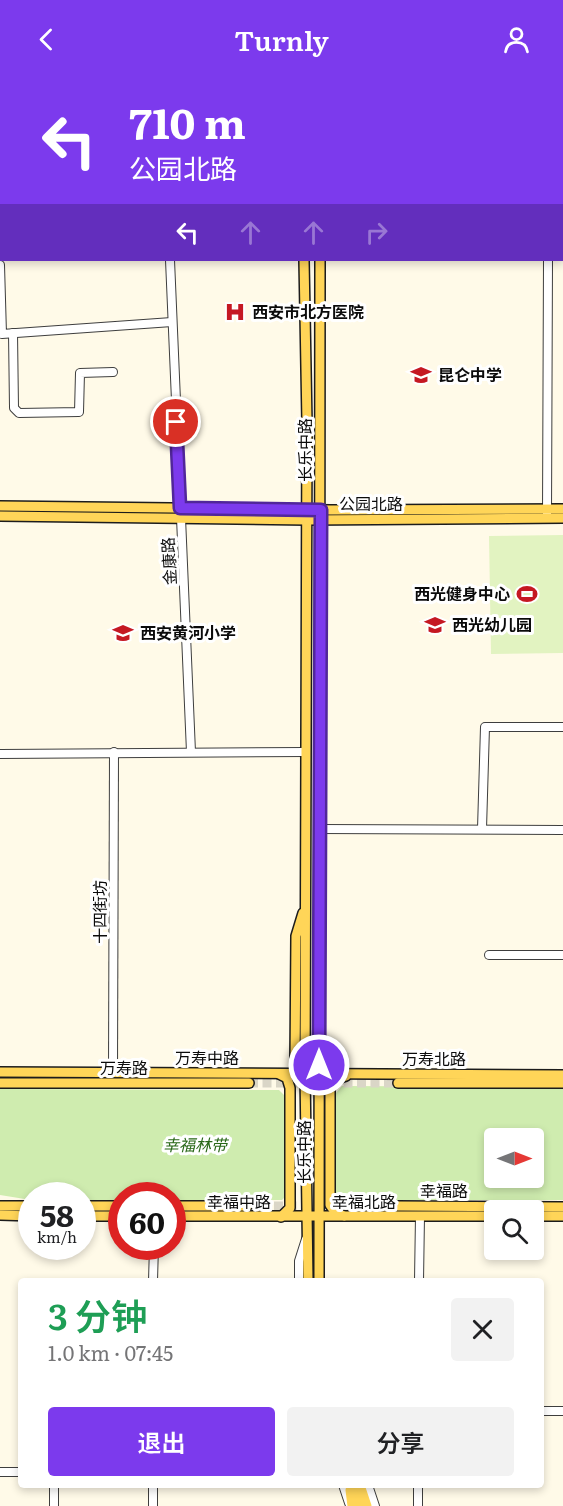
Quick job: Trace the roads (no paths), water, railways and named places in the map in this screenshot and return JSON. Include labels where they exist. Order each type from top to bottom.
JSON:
[{"type":"main road","name":"长乐中路","points":[[304,261],[307,509],[305,1073],[308,1278]]},
{"type":"main road","name":"长乐中路","points":[[319,1278],[320,261]]},
{"type":"main road","name":"公园北路","points":[[0,506],[307,520],[320,514]]},
{"type":"main road","name":"公园北路","points":[[0,516],[307,509],[320,514],[547,513],[563,509]]},
{"type":"main road","name":"公园北路","points":[[547,513],[563,518]]},
{"type":"main road","points":[[306,868],[320,867]]},
{"type":"main road","points":[[276,1073],[287,1078],[290,1088],[290,1208],[280,1217]]},
{"type":"main road","name":"万寿中路","points":[[0,1074],[305,1073]]},
{"type":"main road","name":"万寿北路","points":[[305,1073],[563,1075]]},
{"type":"main road","points":[[346,1217],[335,1212],[330,1205],[330,1089],[334,1080],[357,1073]]},
{"type":"main road","points":[[0,1074],[39,1083]]},
{"type":"main road","name":"万寿路","points":[[0,1083],[249,1083]]},
{"type":"main road","points":[[398,1083],[563,1083]]},
{"type":"main road","points":[[0,1206],[18,1206]]},
{"type":"main road","points":[[186,1206],[248,1206]]},
{"type":"main road","name":"幸福路","points":[[398,1206],[563,1207]]},
{"type":"main road","points":[[0,1215],[18,1216]]},
{"type":"main road","name":"幸福中路","points":[[186,1216],[306,1217]]},
{"type":"main road","name":"幸福北路","points":[[306,1217],[484,1216]]},
{"type":"main road","points":[[544,1216],[563,1216]]},
{"type":"main road","points":[[351,1488],[351,1506]]},
{"type":"main road","points":[[352,1488],[359,1506]]},
{"type":"main road","points":[[361,1488],[367,1506]]},
{"type":"main road","points":[[366,1488],[367,1506]]},
{"type":"street","name":"金康路","points":[[170,261],[191,752]]},
{"type":"street","points":[[547,513],[548,261]]},
{"type":"street","points":[[0,265],[2,334],[172,322]]},
{"type":"street","points":[[13,333],[14,408],[19,413],[79,412],[80,373],[113,372]]},
{"type":"street","points":[[482,829],[485,726],[563,727]]},
{"type":"street","points":[[0,754],[306,752]]},
{"type":"street","name":"十四街坊","points":[[113,1072],[114,753]]},
{"type":"street","points":[[319,829],[563,830]]},
{"type":"street","points":[[489,955],[563,955]]},
{"type":"street","points":[[420,1216],[420,1278]]},
{"type":"street","points":[[299,1278],[299,1261],[306,1237]]},
{"type":"street","points":[[153,1278],[154,1260]]},
{"type":"street","points":[[544,1411],[563,1411]]},
{"type":"street","points":[[0,1472],[18,1472]]},
{"type":"street","points":[[54,1488],[54,1506]]},
{"type":"street","points":[[153,1488],[153,1506]]},
{"type":"street","points":[[344,1488],[351,1506]]},
{"type":"street","points":[[367,1488],[375,1506]]},
{"type":"street","points":[[418,1488],[418,1506]]},
{"type":"tunnel","points":[[249,1083],[398,1083]]},
{"type":"tunnel","points":[[247,1206],[398,1206]]},
{"type":"place","name":"西安市北方医院","points":[[235,312]]},
{"type":"place","name":"昆仑中学","points":[[421,375]]},
{"type":"place","name":"西光健身中心","points":[[527,594]]},
{"type":"place","name":"西光幼儿园","points":[[435,625]]},
{"type":"place","name":"西安黄河小学","points":[[123,633]]},
{"type":"park label","name":"幸福林带","points":[[195,1145]]}]
